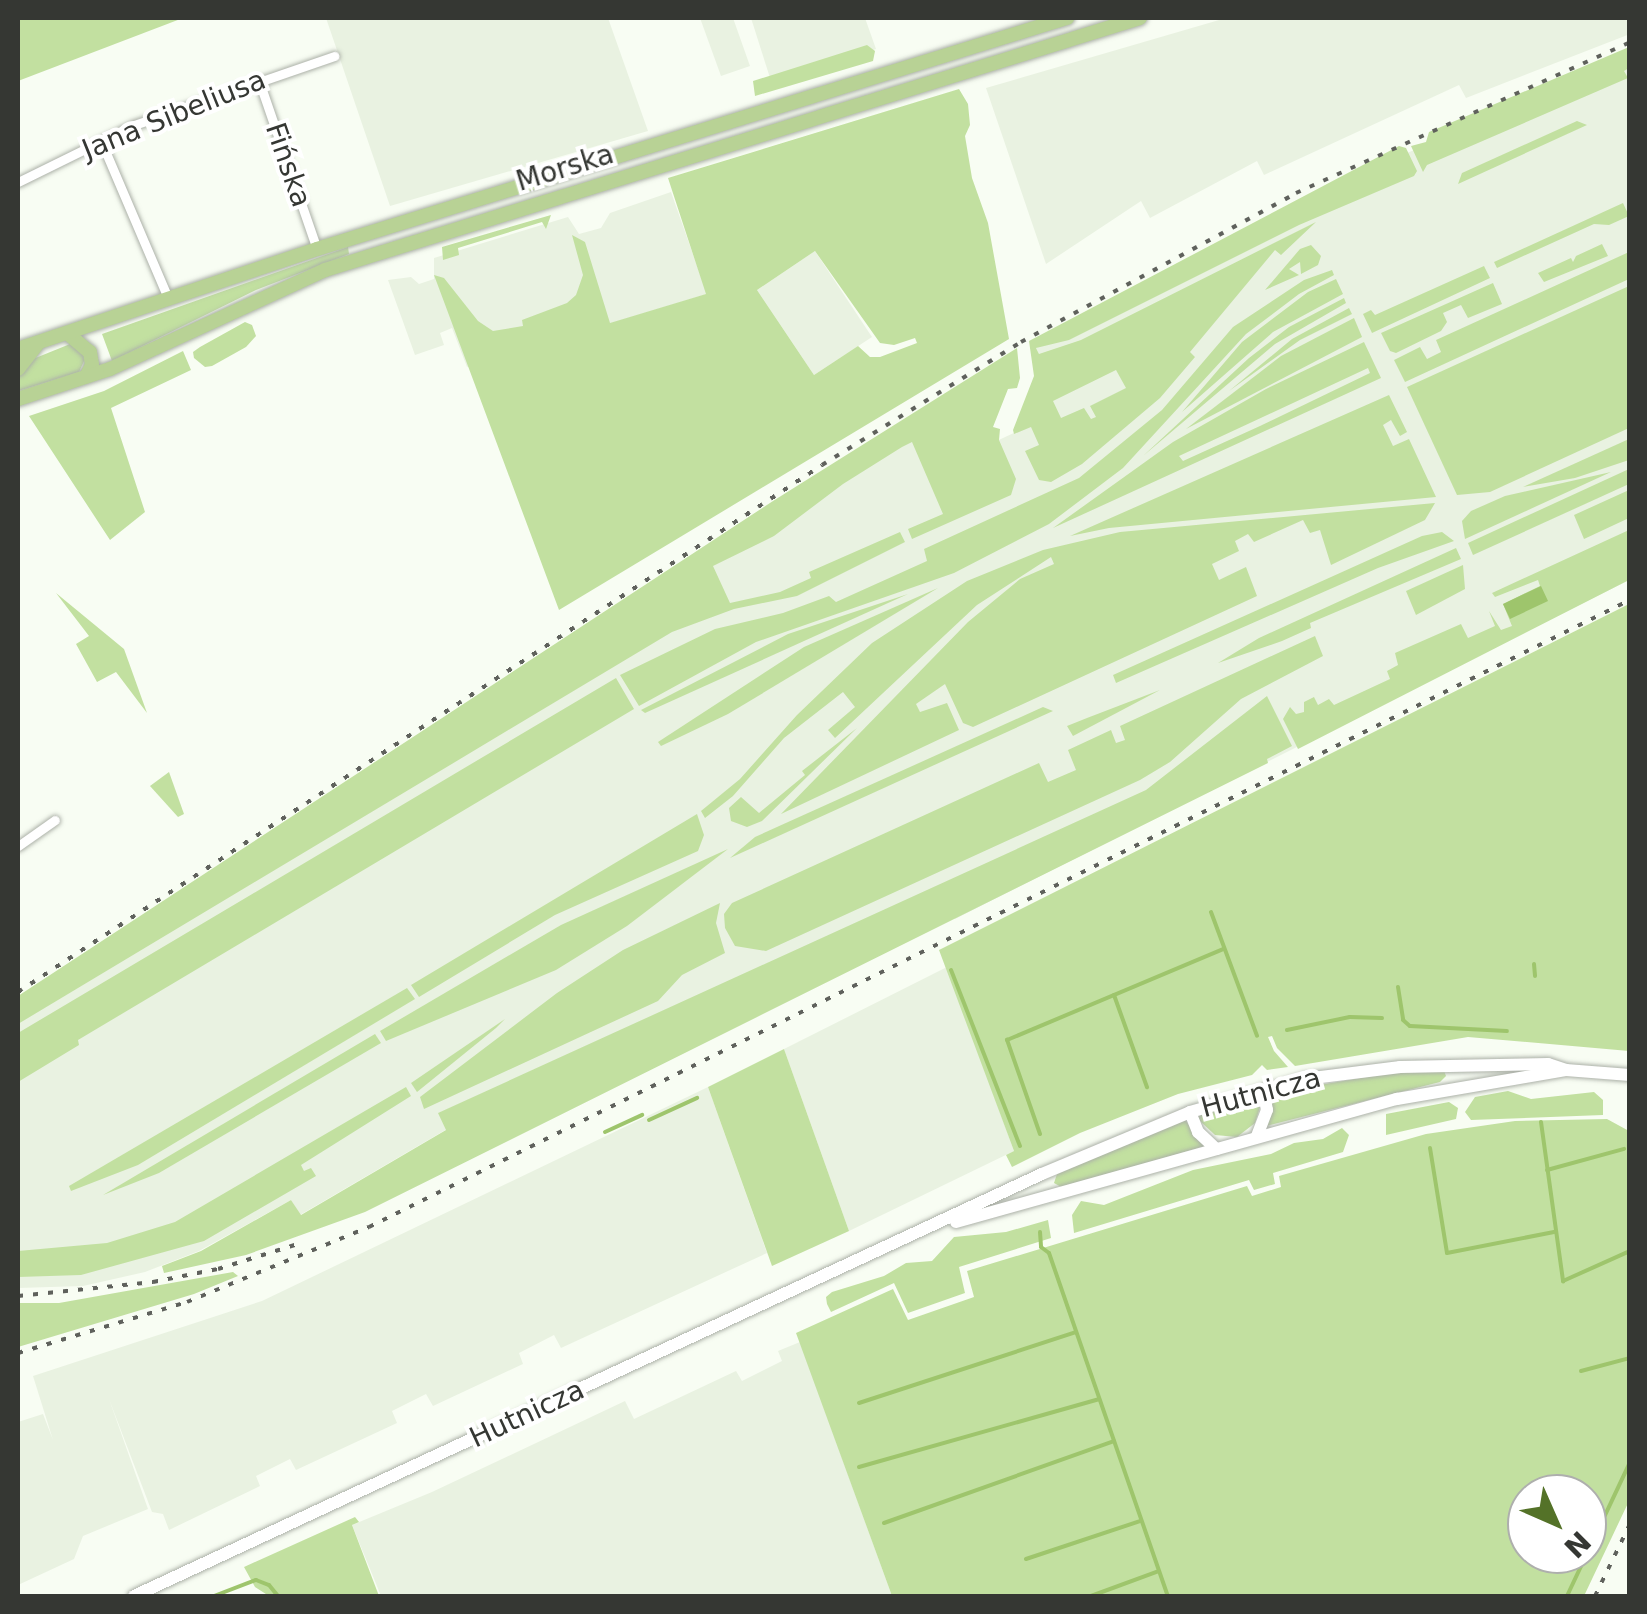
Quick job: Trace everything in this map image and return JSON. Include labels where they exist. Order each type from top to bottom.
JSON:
[{"type":"main road","name":"Morska","points":[[18,349],[318,249],[1067,18]]},
{"type":"main road","name":"Morska","points":[[18,399],[86,378],[325,270],[1140,18]]},
{"type":"main road","points":[[67,333],[90,352],[92,365],[86,378]]},
{"type":"main road","points":[[18,369],[38,342]]},
{"type":"main road","points":[[1454,1064],[1454,1088]]},
{"type":"main road","name":"Hutnicza","points":[[134,1596],[1042,1174],[1190,1112],[1263,1090],[1346,1073],[1454,1064],[1548,1064],[1566,1070]]},
{"type":"main road","name":"Hutnicza","points":[[920,1232],[1258,1136],[1454,1088],[1566,1070],[1630,1075]]},
{"type":"main road","points":[[1258,1136],[1267,1110],[1263,1090]]},
{"type":"main road","points":[[1190,1112],[1198,1132],[1216,1149]]},
{"type":"main road","points":[[1042,1174],[1051,1195]]},
{"type":"street","name":"Jana Sibeliusa","points":[[18,182],[101,141],[259,80],[334,56]]},
{"type":"street","name":"Fińska","points":[[259,80],[318,249]]},
{"type":"street","points":[[101,141],[168,298]]},
{"type":"street","points":[[18,846],[55,820]]},
{"type":"shaded area","points":[[18,18],[183,18],[18,81]]},
{"type":"shaded area","points":[[326,18],[608,18],[648,131],[390,206]]},
{"type":"shaded area","points":[[700,18],[733,18],[750,66],[721,76]]},
{"type":"shaded area","points":[[751,18],[865,18],[876,49],[771,81]]},
{"type":"shaded area","points":[[1226,18],[1629,18],[1630,34],[1466,98],[1459,85],[1264,175],[1257,161],[1150,218],[1141,201],[1046,264],[986,88]]},
{"type":"shaded area","points":[[867,45],[875,51],[873,61],[755,96],[753,81]]},
{"type":"shaded area","points":[[1629,47],[1629,68],[1624,71],[1628,78],[1427,165],[1423,172],[1411,146],[1426,142],[1429,132]]},
{"type":"shaded area","points":[[1629,56],[1629,580],[955,919],[938,886],[439,1113],[447,1129],[300,1215],[291,1200],[199,1251],[145,1272],[83,1286],[18,1288],[18,1008],[949,401],[971,453],[1018,431],[1048,373],[1036,348],[1382,164]]},
{"type":"shaded area","points":[[959,89],[968,104],[970,125],[965,136],[972,178],[988,223],[1009,339],[559,610],[434,275],[444,278],[478,321],[493,331],[523,326],[522,320],[567,303],[576,295],[583,275],[572,235],[585,242],[610,323],[706,294],[668,178]],"holes":[[[815,251],[880,343],[894,345],[915,338],[917,343],[880,357],[870,357],[858,346],[814,375],[757,290]]]},
{"type":"shaded area","points":[[1577,121],[1587,125],[1458,184],[1462,173]]},
{"type":"shaded area","points":[[1399,146],[1406,148],[1417,171],[1414,176],[1299,225],[1069,340],[1036,348],[1039,354],[1081,340],[1316,222],[1281,255],[1275,250],[1190,352],[1195,357],[1160,398],[1082,464],[1051,482],[1039,480],[1025,451],[1039,445],[1031,427],[1014,434],[1013,430],[1034,376],[1029,341]],"holes":[[[1116,370],[1126,388],[1090,406],[1096,417],[1091,419],[1084,408],[1061,418],[1053,401]]]},
{"type":"shaded area","points":[[671,192],[707,294],[467,367],[452,328],[440,333],[444,345],[415,355],[388,280],[411,277],[419,284],[434,279],[434,258],[568,217],[579,234],[601,228],[610,213]]},
{"type":"shaded area","points":[[1623,203],[1629,216],[1609,225],[1594,224],[1497,268],[1494,262]]},
{"type":"shaded area","points":[[551,215],[546,229],[542,222],[458,248],[459,255],[443,260],[442,247]]},
{"type":"shaded area","points":[[1602,244],[1608,256],[1544,282],[1538,273],[1571,258],[1573,262],[1576,256]]},
{"type":"shaded area","points":[[1311,245],[1321,256],[1318,265],[1301,274],[1300,262],[1289,269],[1299,275],[1265,290],[1300,249]]},
{"type":"shaded area","points":[[348,247],[349,254],[256,290],[112,361],[102,334]]},
{"type":"shaded area","points":[[815,251],[872,337],[814,375],[757,290]]},
{"type":"shaded area","points":[[1629,252],[1629,279],[1405,382],[1394,360],[1420,347],[1427,359],[1441,352],[1436,340]]},
{"type":"shaded area","points":[[1484,266],[1490,278],[1372,333],[1363,314],[1371,310],[1375,315]]},
{"type":"shaded area","points":[[1332,270],[1334,275],[1299,294],[1246,334],[1123,468],[1049,524],[954,573],[756,642],[639,706],[620,675],[715,629],[783,613],[829,596],[836,602],[927,561],[924,549],[1079,478],[1162,410],[1233,327],[1304,280]]},
{"type":"shaded area","points":[[1336,279],[1343,294],[1273,332],[1182,412],[1242,342],[1308,292]]},
{"type":"shaded area","points":[[1493,283],[1502,304],[1468,318],[1461,305],[1443,313],[1447,322],[1441,331],[1396,353],[1390,351],[1381,333]]},
{"type":"shaded area","points":[[1629,286],[1629,428],[1490,492],[1457,495],[1407,387]]},
{"type":"shaded area","points":[[1344,298],[1346,303],[1275,344],[1143,456],[1249,358],[1289,327]]},
{"type":"shaded area","points":[[1349,308],[1352,314],[1300,340],[1229,391],[1292,339]]},
{"type":"shaded area","points":[[1354,318],[1362,337],[1186,429],[1281,356]]},
{"type":"shaded area","points":[[245,322],[252,325],[256,336],[246,347],[212,366],[205,367],[194,358],[193,352],[200,347]]},
{"type":"shaded area","points":[[1364,342],[1381,378],[1053,528],[1173,442],[1266,389]],"holes":[[[1368,368],[1370,373],[1183,461],[1179,456]]]},
{"type":"shaded area","points":[[70,344],[81,349],[85,359],[79,372],[18,391],[18,377],[33,359]]},
{"type":"shaded area","points":[[1017,348],[1017,388],[1008,389],[993,427],[1000,429],[999,440],[1016,479],[1011,495],[912,539],[908,529],[943,514],[912,442],[902,447],[843,484],[774,536],[713,566],[730,603],[780,592],[811,578],[809,572],[900,532],[905,542],[797,596],[734,609],[672,632],[18,1024],[18,996],[773,501]]},
{"type":"shaded area","points":[[183,351],[191,370],[111,408],[145,512],[110,540],[29,416],[104,391]]},
{"type":"shaded area","points":[[1389,395],[1407,432],[1400,436],[1391,420],[1383,425],[1393,446],[1409,439],[1436,497],[1109,528],[1070,536]]},
{"type":"shaded area","points":[[1629,439],[1629,460],[1575,478],[1523,487]]},
{"type":"shaded area","points":[[1629,469],[1629,484],[1473,555],[1468,543]]},
{"type":"shaded area","points":[[1611,472],[1465,539],[1462,521],[1471,511],[1505,496]]},
{"type":"shaded area","points":[[1629,490],[1629,518],[1584,539],[1574,515]]},
{"type":"shaded area","points":[[1435,503],[1425,520],[1331,565],[1320,530],[1310,533],[1303,520],[1254,542],[1248,534],[1235,541],[1239,551],[1212,564],[1219,580],[1246,567],[1257,596],[973,727],[963,723],[945,684],[916,704],[920,712],[947,703],[959,730],[781,814],[968,622],[1020,579],[1054,564],[1051,557],[977,605],[835,738],[828,730],[855,707],[843,692],[784,738],[733,796],[705,818],[701,811],[740,779],[797,715],[872,643],[967,581],[1043,550],[1120,532]]},
{"type":"shaded area","points":[[1629,530],[1629,580],[1298,749],[1283,719],[1290,707],[1296,714],[1304,712],[1304,702],[1314,697],[1318,705],[1329,699],[1334,705],[1390,679],[1387,671],[1398,665],[1395,653],[1461,624],[1468,638],[1495,626],[1489,611],[1501,630],[1512,626],[1503,604],[1540,586],[1538,580],[1495,597],[1492,593]]},
{"type":"shaded area","points":[[1442,532],[1454,541],[1378,568],[1116,683],[1113,675],[1422,536]]},
{"type":"shaded area","points":[[1456,548],[1461,559],[1310,623],[1311,628],[1282,641],[1218,663],[1259,638]]},
{"type":"shaded area","points":[[1463,565],[1465,589],[1416,615],[1406,591]]},
{"type":"shaded area","points":[[1541,586],[1548,601],[1510,619],[1503,604]]},
{"type":"shaded area","points":[[938,588],[728,714],[661,746],[658,742],[804,647]]},
{"type":"shaded area","points":[[56,593],[124,649],[147,713],[116,672],[97,682],[76,644],[89,636]]},
{"type":"shaded area","points":[[908,594],[645,713],[641,710],[788,634]]},
{"type":"shaded area","points":[[1629,604],[1629,1051],[1468,1037],[1295,1066],[1277,1048],[1272,1036],[1268,1037],[1274,1051],[1288,1067],[1267,1070],[1262,1065],[1252,1075],[1178,1094],[1080,1133],[1012,1167],[1006,1155],[1014,1151],[939,950]]},
{"type":"shaded area","points":[[1315,636],[1323,656],[1241,699],[1170,762],[1140,780],[766,951],[735,946],[725,928],[724,914],[732,903],[1039,763],[1048,782],[1076,770],[1068,750],[1111,730],[1116,743],[1125,740],[1120,726]]},
{"type":"shaded area","points":[[616,678],[634,709],[78,1040],[79,1045],[18,1082],[18,1033]]},
{"type":"shaded area","points":[[1160,690],[1073,736],[1067,726],[1087,718]]},
{"type":"shaded area","points":[[1267,696],[1292,746],[1267,759],[1268,763],[365,1212],[246,1255],[164,1273],[162,1266],[201,1251],[291,1200],[301,1215],[446,1130],[438,1113],[1146,790]]},
{"type":"shaded area","points":[[1043,707],[1053,711],[730,858],[755,837]]},
{"type":"shaded area","points":[[857,728],[762,821],[747,827],[731,821],[729,808],[741,797],[759,813],[805,775],[802,771]]},
{"type":"shaded area","points":[[169,772],[184,814],[178,817],[150,786]]},
{"type":"shaded area","points":[[697,814],[704,835],[698,851],[555,915],[419,997],[411,985]]},
{"type":"shaded area","points":[[728,849],[627,926],[556,970],[386,1041],[380,1031],[561,925]]},
{"type":"shaded area","points":[[720,903],[716,923],[725,953],[682,975],[658,1001],[424,1109],[420,1097],[557,993],[623,950]]},
{"type":"shaded area","points":[[947,967],[1014,1151],[849,1231],[784,1049]]},
{"type":"shaded area","points":[[407,988],[415,999],[138,1165],[71,1191],[69,1186]]},
{"type":"shaded area","points":[[505,1019],[496,1028],[417,1092],[411,1083]]},
{"type":"shaded area","points":[[375,1034],[381,1043],[159,1173],[103,1195]]},
{"type":"shaded area","points":[[784,1049],[849,1231],[772,1266],[708,1087]]},
{"type":"shaded area","points":[[1408,1070],[1444,1071],[1446,1076],[1440,1082],[1266,1126],[1272,1093]]},
{"type":"shaded area","points":[[406,1087],[411,1096],[301,1165],[304,1171],[311,1168],[316,1176],[204,1241],[81,1275],[18,1277],[18,1251],[107,1243],[175,1222]]},
{"type":"shaded area","points":[[708,1087],[767,1253],[561,1348],[554,1335],[519,1353],[523,1364],[433,1406],[426,1394],[392,1411],[397,1423],[296,1470],[290,1459],[256,1476],[260,1486],[169,1530],[163,1514],[152,1512],[109,1399],[148,1509],[83,1536],[74,1559],[18,1585],[18,1422],[43,1414],[53,1440],[33,1376],[262,1301]]},
{"type":"shaded area","points":[[1508,1091],[1531,1099],[1594,1092],[1603,1100],[1603,1115],[1471,1120],[1465,1112],[1475,1097]]},
{"type":"shaded area","points":[[1255,1098],[1260,1107],[1255,1123],[1237,1137],[1215,1135],[1198,1116]]},
{"type":"shaded area","points":[[1449,1102],[1458,1108],[1456,1119],[1386,1135],[1386,1114]]},
{"type":"shaded area","points":[[1607,1119],[1629,1131],[1629,1501],[1607,1547],[1607,1474],[1507,1474],[1507,1574],[1594,1574],[1584,1596],[892,1596],[796,1333],[893,1289],[908,1320],[974,1297],[967,1271],[1247,1186],[1252,1196],[1281,1187],[1279,1176],[1426,1134],[1515,1121]]},
{"type":"shaded area","points":[[1185,1120],[1205,1146],[1063,1188],[1054,1183],[1058,1171]]},
{"type":"shaded area","points":[[1342,1128],[1349,1135],[1343,1152],[1273,1173],[1275,1184],[1254,1190],[1249,1180],[1074,1233],[1072,1215],[1081,1201],[1104,1205],[1193,1170],[1271,1154],[1294,1143],[1323,1139]]},
{"type":"shaded area","points":[[1048,1220],[1051,1238],[959,1267],[965,1293],[908,1313],[894,1283],[831,1312],[827,1304],[826,1297],[832,1292],[884,1276],[906,1263],[932,1261],[954,1237],[1006,1232]]},
{"type":"shaded area","points":[[233,1272],[238,1276],[194,1294],[18,1347],[18,1303],[59,1303]]},
{"type":"shaded area","points":[[800,1342],[892,1596],[381,1596],[352,1525],[432,1492],[625,1401],[634,1419],[736,1371],[742,1381],[782,1361],[778,1351]]},
{"type":"shaded area","points":[[355,1517],[359,1522],[352,1525],[379,1596],[269,1596],[255,1587],[244,1567]]},
{"type":"waterway","points":[[1211,912],[1257,1036]]},
{"type":"waterway","points":[[1040,1134],[1007,1040],[1224,949]]},
{"type":"waterway","points":[[1534,964],[1535,976]]},
{"type":"waterway","points":[[951,970],[1020,1146]]},
{"type":"waterway","points":[[1398,987],[1403,1020],[1410,1026],[1507,1031]]},
{"type":"waterway","points":[[1114,995],[1147,1087]]},
{"type":"waterway","points":[[1287,1030],[1350,1017],[1382,1018]]},
{"type":"waterway","points":[[649,1120],[697,1098]]},
{"type":"waterway","points":[[605,1132],[642,1115]]},
{"type":"waterway","points":[[1541,1122],[1563,1281],[1630,1251]]},
{"type":"waterway","points":[[1430,1148],[1447,1253],[1554,1232]]},
{"type":"waterway","points":[[1547,1170],[1624,1149]]},
{"type":"waterway","points":[[1040,1232],[1041,1247],[1049,1253],[1168,1596]]},
{"type":"waterway","points":[[859,1403],[1076,1332]]},
{"type":"waterway","points":[[1581,1371],[1630,1358]]},
{"type":"waterway","points":[[859,1467],[1099,1399]]},
{"type":"waterway","points":[[884,1523],[1114,1441]]},
{"type":"waterway","points":[[1567,1596],[1630,1462]]},
{"type":"waterway","points":[[1026,1559],[1140,1521]]},
{"type":"waterway","points":[[1091,1596],[1159,1571]]},
{"type":"waterway","points":[[214,1596],[256,1580],[269,1585],[278,1596]]},
{"type":"railway","points":[[18,992],[822,465],[1021,342],[1296,193],[1630,42]]},
{"type":"railway","points":[[18,1353],[187,1302],[369,1227],[1630,600]]},
{"type":"railway","points":[[18,1296],[153,1282],[218,1269],[301,1243]]},
{"type":"railway","points":[[1595,1596],[1630,1524]]}]
